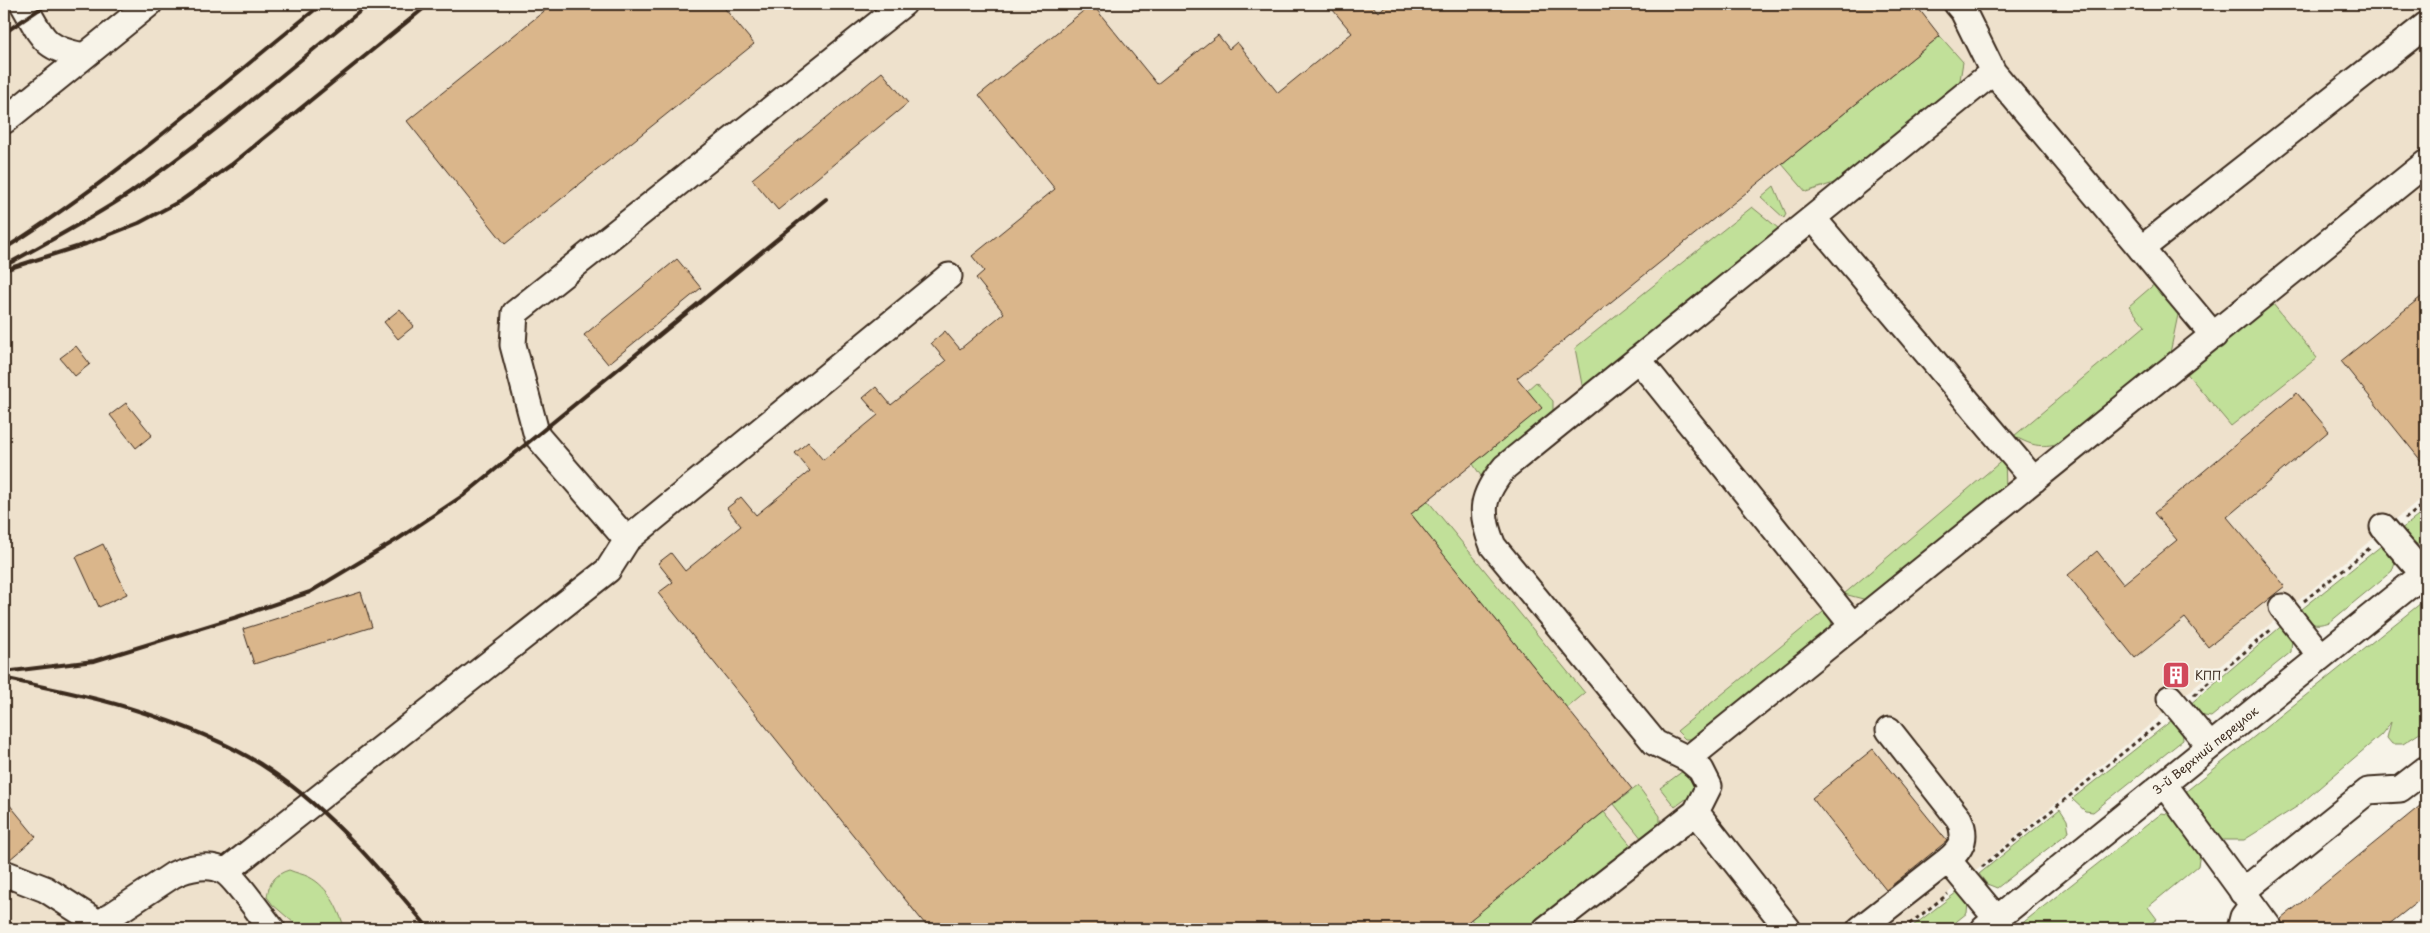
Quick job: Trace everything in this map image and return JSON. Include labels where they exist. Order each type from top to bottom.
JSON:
[{"type":"street","points":[[23,4],[45,42],[59,50],[84,56]]},
{"type":"street","points":[[4,121],[149,4]]},
{"type":"street","points":[[627,540],[537,436],[513,345],[515,313],[903,4]]},
{"type":"street","points":[[1964,6],[1993,72],[2214,336]]},
{"type":"street","points":[[2141,249],[2426,25]]},
{"type":"street","points":[[1546,929],[1696,812],[1709,786],[1700,770],[1688,759],[1655,743],[1493,546],[1485,527],[1484,505],[1491,484],[1505,467],[1993,72]]},
{"type":"street","points":[[1688,759],[2426,163]]},
{"type":"street","points":[[1812,218],[2034,480]]},
{"type":"street","points":[[225,872],[608,570],[627,540],[949,276]]},
{"type":"street","points":[[1638,359],[1853,626]]},
{"type":"street","points":[[2383,527],[2425,574]]},
{"type":"street","name":"3-й Верхний переулок","points":[[1990,924],[2320,656],[2425,574]]},
{"type":"street","points":[[2282,607],[2320,656]]},
{"type":"street","points":[[2170,698],[2210,746]]},
{"type":"street","points":[[1860,929],[1948,860],[1960,849],[1964,834],[1959,819],[1889,730]]},
{"type":"street","points":[[2240,929],[2247,899],[2368,791],[2400,790],[2426,769]]},
{"type":"street","points":[[2164,784],[2270,929]]},
{"type":"street","points":[[1696,812],[1788,929]]},
{"type":"street","points":[[1948,860],[1990,924]]},
{"type":"street","points":[[4,873],[45,889],[95,926],[188,868],[206,868],[225,872],[272,929]]},
{"type":"shaded area","points":[[4,4],[2426,4],[2426,494],[1905,929],[4,929]]},
{"type":"green space","points":[[1940,36],[1963,62],[1959,86],[1840,181],[1806,192],[1782,164]]},
{"type":"green space","points":[[1774,186],[1786,214],[1784,218],[1761,197]]},
{"type":"green space","points":[[1752,207],[1778,228],[1768,240],[1583,390],[1575,348]]},
{"type":"green space","points":[[2157,282],[2179,310],[2169,358],[2064,442],[2044,446],[2027,442],[2014,436],[2145,326],[2129,306]]},
{"type":"green space","points":[[2273,304],[2317,358],[2231,426],[2185,371]]},
{"type":"green space","points":[[1536,382],[1553,401],[1553,416],[1481,476],[1473,464],[1541,408],[1527,390]]},
{"type":"green space","points":[[2005,458],[2006,489],[1867,600],[1844,594]]},
{"type":"green space","points":[[1428,501],[1585,693],[1567,708],[1411,514]]},
{"type":"green space","points":[[2426,510],[2426,542],[2419,545],[2408,539],[2400,530]]},
{"type":"green space","points":[[2386,542],[2396,559],[2392,571],[2330,622],[2312,624],[2304,620],[2297,613]]},
{"type":"green space","points":[[2426,599],[2426,729],[2403,744],[2392,744],[2387,738],[2391,722],[2381,735],[2298,806],[2244,840],[2220,840],[2184,793]]},
{"type":"green space","points":[[1830,610],[1832,629],[1696,739],[1685,739],[1677,731],[1823,612]]},
{"type":"green space","points":[[2285,623],[2292,636],[2291,652],[2211,717],[2198,715],[2189,705]]},
{"type":"green space","points":[[2176,717],[2182,728],[2183,740],[2093,812],[2085,811],[2072,799]]},
{"type":"green space","points":[[1683,771],[1698,790],[1675,807],[1660,788]]},
{"type":"green space","points":[[1638,786],[1660,816],[1660,826],[1642,839],[1614,804]]},
{"type":"green space","points":[[2060,809],[2067,820],[2069,832],[1997,888],[1987,884],[1979,874]]},
{"type":"green space","points":[[1604,812],[1633,848],[1526,929],[1478,929],[1471,919]]},
{"type":"green space","points":[[2162,813],[2179,816],[2201,847],[2198,866],[2148,907],[2157,919],[2143,929],[2015,929]]},
{"type":"green space","points":[[289,870],[309,877],[322,887],[336,906],[345,929],[301,929],[273,905],[267,897],[269,887],[276,877]]},
{"type":"green space","points":[[1961,889],[1968,901],[1967,913],[1947,929],[1909,929]]},
{"type":"building","points":[[553,4],[721,4],[754,44],[505,244],[407,121]]},
{"type":"building","points":[[1092,4],[1157,84],[1218,35],[1229,49],[1237,42],[1278,93],[1352,33],[1328,4],[1371,4],[1378,12],[1388,4],[1915,4],[1940,36],[1517,378],[1542,408],[1411,514],[1632,789],[1459,929],[929,929],[658,593],[673,582],[658,563],[671,553],[685,571],[741,526],[727,508],[741,497],[756,515],[810,471],[795,453],[808,442],[823,460],[878,415],[863,398],[876,387],[891,405],[946,361],[931,343],[945,331],[960,349],[1004,313],[976,278],[984,271],[972,256],[1055,189],[979,95]]},
{"type":"building","points":[[882,72],[908,103],[778,210],[752,179]]},
{"type":"building","points":[[677,259],[701,288],[608,364],[584,335]]},
{"type":"building","points":[[2426,293],[2426,467],[2341,361]]},
{"type":"building","points":[[400,309],[414,326],[398,339],[384,322]]},
{"type":"building","points":[[76,346],[90,364],[75,376],[60,358]]},
{"type":"building","points":[[2297,393],[2329,431],[2227,517],[2285,586],[2208,647],[2185,618],[2135,658],[2068,575],[2097,551],[2123,584],[2177,540],[2154,513]]},
{"type":"building","points":[[126,403],[152,435],[136,448],[110,415]]},
{"type":"building","points":[[103,544],[127,594],[99,607],[76,557]]},
{"type":"building","points":[[361,592],[372,627],[254,664],[243,629]]},
{"type":"building","points":[[1873,749],[1947,841],[1886,890],[1812,798]]},
{"type":"building","points":[[4,798],[36,837],[9,860],[4,859]]},
{"type":"building","points":[[2426,801],[2426,895],[2383,929],[2284,929],[2281,919]]},
{"type":"railway","points":[[4,33],[47,4]]},
{"type":"railway","points":[[4,249],[127,162],[322,4]]},
{"type":"railway","points":[[8,264],[100,212],[161,171],[222,124],[369,4]]},
{"type":"railway","points":[[4,270],[86,244],[139,223],[182,200],[231,165],[429,4]]},
{"type":"railway","points":[[4,672],[94,661],[237,617],[310,592],[398,539],[464,495],[826,199]]},
{"type":"railway","points":[[4,678],[114,703],[203,734],[255,761],[293,787],[336,824],[375,865],[429,929]]},
{"type":"railway","points":[[4,917],[14,929]]},
{"type":"place","name":"КПП","points":[[2176,675]]}]
